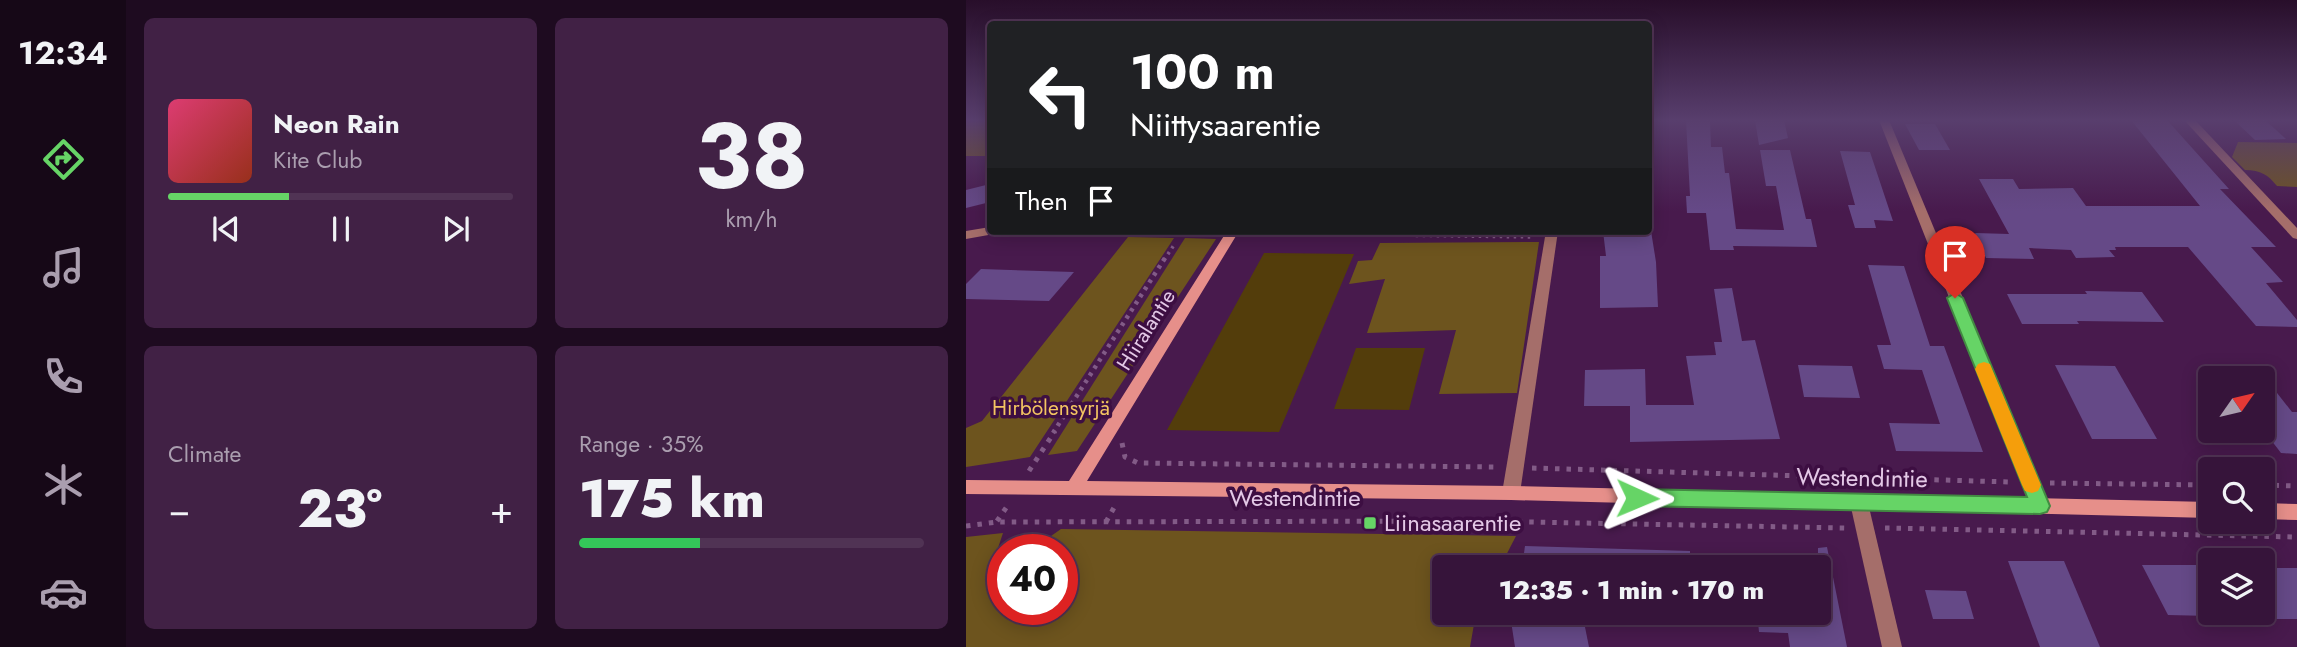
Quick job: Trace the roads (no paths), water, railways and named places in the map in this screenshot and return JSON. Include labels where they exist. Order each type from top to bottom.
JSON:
[{"type":"street","points":[[1896,150],[2040,506]]},
{"type":"street","points":[[2218,150],[2297,234]]},
{"type":"street","points":[[966,235],[987,232]]},
{"type":"street","name":"Hiiralantie","points":[[1074,487],[1231,235]]},
{"type":"street","points":[[1511,493],[1552,235]]},
{"type":"street","name":"Westendintie","points":[[966,488],[1020,486],[1511,493],[2198,510]]},
{"type":"street","points":[[1859,503],[1892,647]]},
{"type":"street","points":[[2275,511],[2297,512]]},
{"type":"place","name":"Liinasaarentie","points":[[1370,523]]},
{"type":"park label","name":"Hirbölensyrjä","points":[[1051,408]]}]
